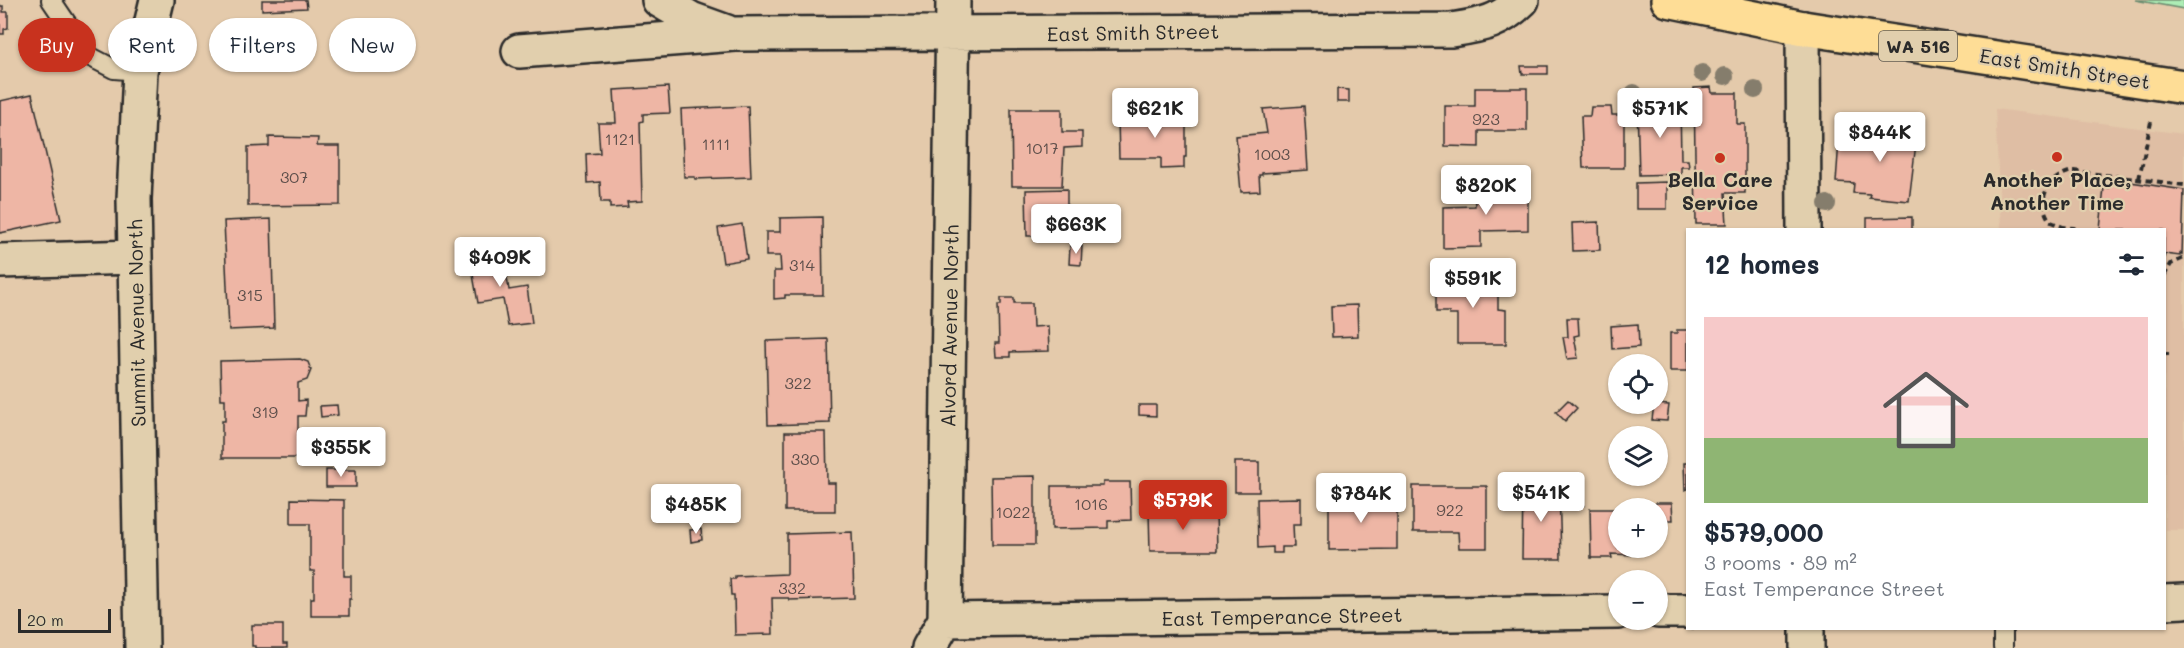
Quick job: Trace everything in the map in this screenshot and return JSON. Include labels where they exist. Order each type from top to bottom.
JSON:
[{"type":"main road","name":"WA 516","points":[[1668,0],[1803,28]]},
{"type":"main road","name":"East Smith Street","points":[[1803,28],[2184,87]]},
{"type":"street","name":"Summit Avenue North","points":[[153,18],[157,0]]},
{"type":"street","name":"East Smith Street","points":[[659,0],[691,19],[735,34]]},
{"type":"street","name":"Alvord Avenue North","points":[[929,648],[945,620],[953,0]]},
{"type":"street","name":"East Smith Street","points":[[519,51],[735,34],[1451,30],[1485,24],[1508,14],[1522,0]]},
{"type":"street","points":[[1803,28],[1804,228]]},
{"type":"street","name":"Summit Avenue North","points":[[140,72],[134,199],[142,648]]},
{"type":"street","points":[[0,261],[135,257]]},
{"type":"street","points":[[2166,602],[2184,601]]},
{"type":"street","points":[[1668,611],[1686,611]]},
{"type":"street","name":"East Temperance Street","points":[[945,620],[1608,612]]},
{"type":"street","points":[[1807,630],[1808,648]]},
{"type":"lane","points":[[51,0],[89,56],[108,66]]},
{"type":"lane","points":[[2003,630],[2003,648]]},
{"type":"path","points":[[2139,179],[2151,122]]},
{"type":"path","points":[[2074,228],[2058,226],[2047,216],[2046,192],[2054,178],[2073,171],[2184,185]]},
{"type":"path","points":[[2166,273],[2171,264],[2184,258]]},
{"type":"shaded area","points":[[1995,109],[2184,134],[2184,530],[2166,530],[2166,228],[2001,228]]},
{"type":"green space","points":[[2135,0],[2184,0],[2184,9]]},
{"type":"building","points":[[262,0],[306,0],[307,8],[262,10]]},
{"type":"building","points":[[0,6],[3,6],[3,12],[8,12],[8,28],[4,29],[4,34],[0,34]]},
{"type":"building","points":[[1521,66],[1548,66],[1548,74],[1522,74]]},
{"type":"building","points":[[668,87],[670,113],[643,114],[643,121],[640,122],[642,201],[627,202],[628,207],[610,208],[610,202],[601,202],[600,182],[587,183],[586,154],[600,153],[598,123],[616,123],[614,90]]},
{"type":"building","name":"Bella Care Service","points":[[1711,87],[1712,93],[1737,93],[1737,124],[1745,124],[1745,193],[1725,193],[1727,224],[1696,224],[1694,88]]},
{"type":"building","points":[[1475,88],[1527,88],[1527,131],[1479,131],[1479,147],[1445,146],[1445,106],[1475,106]]},
{"type":"building","points":[[1337,89],[1349,90],[1349,102],[1337,102]]},
{"type":"building","points":[[32,94],[61,220],[0,233],[0,101]]},
{"type":"building","points":[[1680,103],[1681,160],[1688,160],[1689,167],[1681,167],[1681,174],[1639,175],[1637,104]]},
{"type":"building","points":[[748,106],[751,177],[695,179],[695,177],[684,177],[681,109]]},
{"type":"building","points":[[1304,106],[1308,170],[1262,173],[1259,175],[1260,191],[1241,192],[1236,136],[1267,133],[1263,109]]},
{"type":"building","points":[[1591,107],[1611,107],[1612,115],[1624,115],[1624,168],[1583,168],[1581,116],[1590,116]]},
{"type":"building","points":[[1011,109],[1062,109],[1062,132],[1082,132],[1082,147],[1064,148],[1062,186],[1012,186]]},
{"type":"building","points":[[1155,110],[1180,110],[1180,118],[1186,119],[1184,168],[1161,169],[1161,158],[1119,158],[1118,119],[1155,119]]},
{"type":"building","points":[[1876,122],[1905,124],[1904,133],[1917,135],[1909,201],[1853,193],[1854,183],[1836,182],[1839,141],[1874,144]]},
{"type":"building","points":[[269,137],[318,138],[317,146],[340,146],[340,205],[248,206],[248,147],[269,146]]},
{"type":"building","points":[[2110,179],[2184,190],[2182,254],[2180,253],[2180,256],[2166,254],[2166,228],[2100,228],[2104,187],[2109,188]]},
{"type":"building","points":[[1667,182],[1667,209],[1636,209],[1636,183]]},
{"type":"building","points":[[1474,187],[1528,187],[1528,230],[1481,231],[1481,247],[1443,248],[1443,207],[1475,206]]},
{"type":"building","points":[[1067,189],[1067,236],[1027,236],[1026,190]]},
{"type":"building","points":[[822,217],[823,295],[785,295],[785,298],[774,299],[774,271],[781,271],[780,256],[766,256],[766,232],[780,232],[780,218]]},
{"type":"building","points":[[1912,217],[1912,228],[1867,228],[1867,218]]},
{"type":"building","points":[[271,219],[274,328],[229,330],[224,221]]},
{"type":"building","points":[[1599,222],[1600,250],[1573,251],[1572,223]]},
{"type":"building","points":[[742,224],[747,259],[723,263],[718,228]]},
{"type":"building","points":[[1070,246],[1082,246],[1081,265],[1069,264]]},
{"type":"building","points":[[503,253],[509,290],[527,287],[532,323],[508,326],[503,299],[478,303],[470,258]]},
{"type":"building","points":[[1436,277],[1498,277],[1498,309],[1506,310],[1506,344],[1457,344],[1457,315],[1449,315],[1449,312],[1436,312]]},
{"type":"building","points":[[1001,298],[1014,298],[1014,303],[1032,303],[1033,327],[1048,326],[1049,351],[1010,352],[1010,357],[996,357],[995,343],[999,343],[998,305],[1001,305]]},
{"type":"building","points":[[1357,305],[1358,336],[1332,337],[1331,306]]},
{"type":"building","points":[[1567,318],[1578,318],[1579,335],[1574,336],[1578,358],[1567,359],[1563,337],[1568,337]]},
{"type":"building","points":[[1638,324],[1639,347],[1612,349],[1611,326]]},
{"type":"building","points":[[1677,330],[1686,330],[1686,371],[1670,371],[1670,333],[1677,333]]},
{"type":"building","points":[[828,339],[830,423],[768,425],[766,341]]},
{"type":"building","points":[[300,359],[308,362],[311,370],[307,380],[298,383],[298,401],[306,400],[306,405],[305,416],[298,416],[298,435],[307,437],[313,445],[311,452],[304,458],[222,458],[222,421],[225,421],[225,399],[221,399],[220,361]]},
{"type":"building","points":[[1568,400],[1577,408],[1565,421],[1556,412]]},
{"type":"building","points":[[337,405],[338,415],[321,417],[320,406]]},
{"type":"building","points":[[1139,405],[1156,405],[1156,416],[1139,415]]},
{"type":"building","points":[[1653,414],[1668,414],[1667,421],[1652,420]]},
{"type":"building","points":[[785,432],[826,432],[827,483],[835,483],[835,511],[785,511]]},
{"type":"building","points":[[1235,462],[1259,462],[1259,492],[1235,492]]},
{"type":"building","points":[[1684,463],[1686,463],[1686,490]]},
{"type":"building","points":[[326,470],[356,470],[356,487],[326,487]]},
{"type":"building","points":[[1035,476],[1035,545],[992,545],[991,477]]},
{"type":"building","points":[[1563,481],[1582,481],[1584,505],[1564,506]]},
{"type":"building","points":[[1103,482],[1130,482],[1131,520],[1108,521],[1108,528],[1052,529],[1052,486],[1103,486]]},
{"type":"building","points":[[1413,486],[1487,486],[1487,548],[1459,548],[1458,532],[1413,532]]},
{"type":"building","points":[[1523,486],[1559,486],[1561,559],[1522,559]]},
{"type":"building","points":[[1329,493],[1348,493],[1348,502],[1350,502],[1350,497],[1375,497],[1375,505],[1397,506],[1397,549],[1329,550]]},
{"type":"building","points":[[1301,498],[1301,524],[1293,524],[1294,547],[1282,547],[1282,553],[1273,553],[1273,547],[1258,548],[1257,499]]},
{"type":"building","points":[[291,499],[344,500],[344,576],[351,576],[349,616],[311,616],[314,571],[310,571],[310,524],[291,524]]},
{"type":"building","points":[[1668,503],[1672,503],[1673,520],[1668,520]]},
{"type":"building","points":[[1590,509],[1608,509],[1608,558],[1591,558]]},
{"type":"building","points":[[1216,510],[1217,551],[1150,551],[1149,511]]},
{"type":"building","points":[[701,529],[702,540],[691,542],[690,530]]},
{"type":"building","points":[[852,532],[854,598],[789,600],[789,598],[772,598],[773,634],[735,635],[734,595],[731,595],[730,579],[735,579],[735,576],[787,574],[787,534]]},
{"type":"building","points":[[252,625],[283,625],[283,644],[287,644],[287,648],[255,648],[252,646]]},
{"type":"place","name":"Another Place, Another Time","points":[[2057,157]]},
{"type":"place","name":"Bella Care Service","points":[[1720,158]]}]
